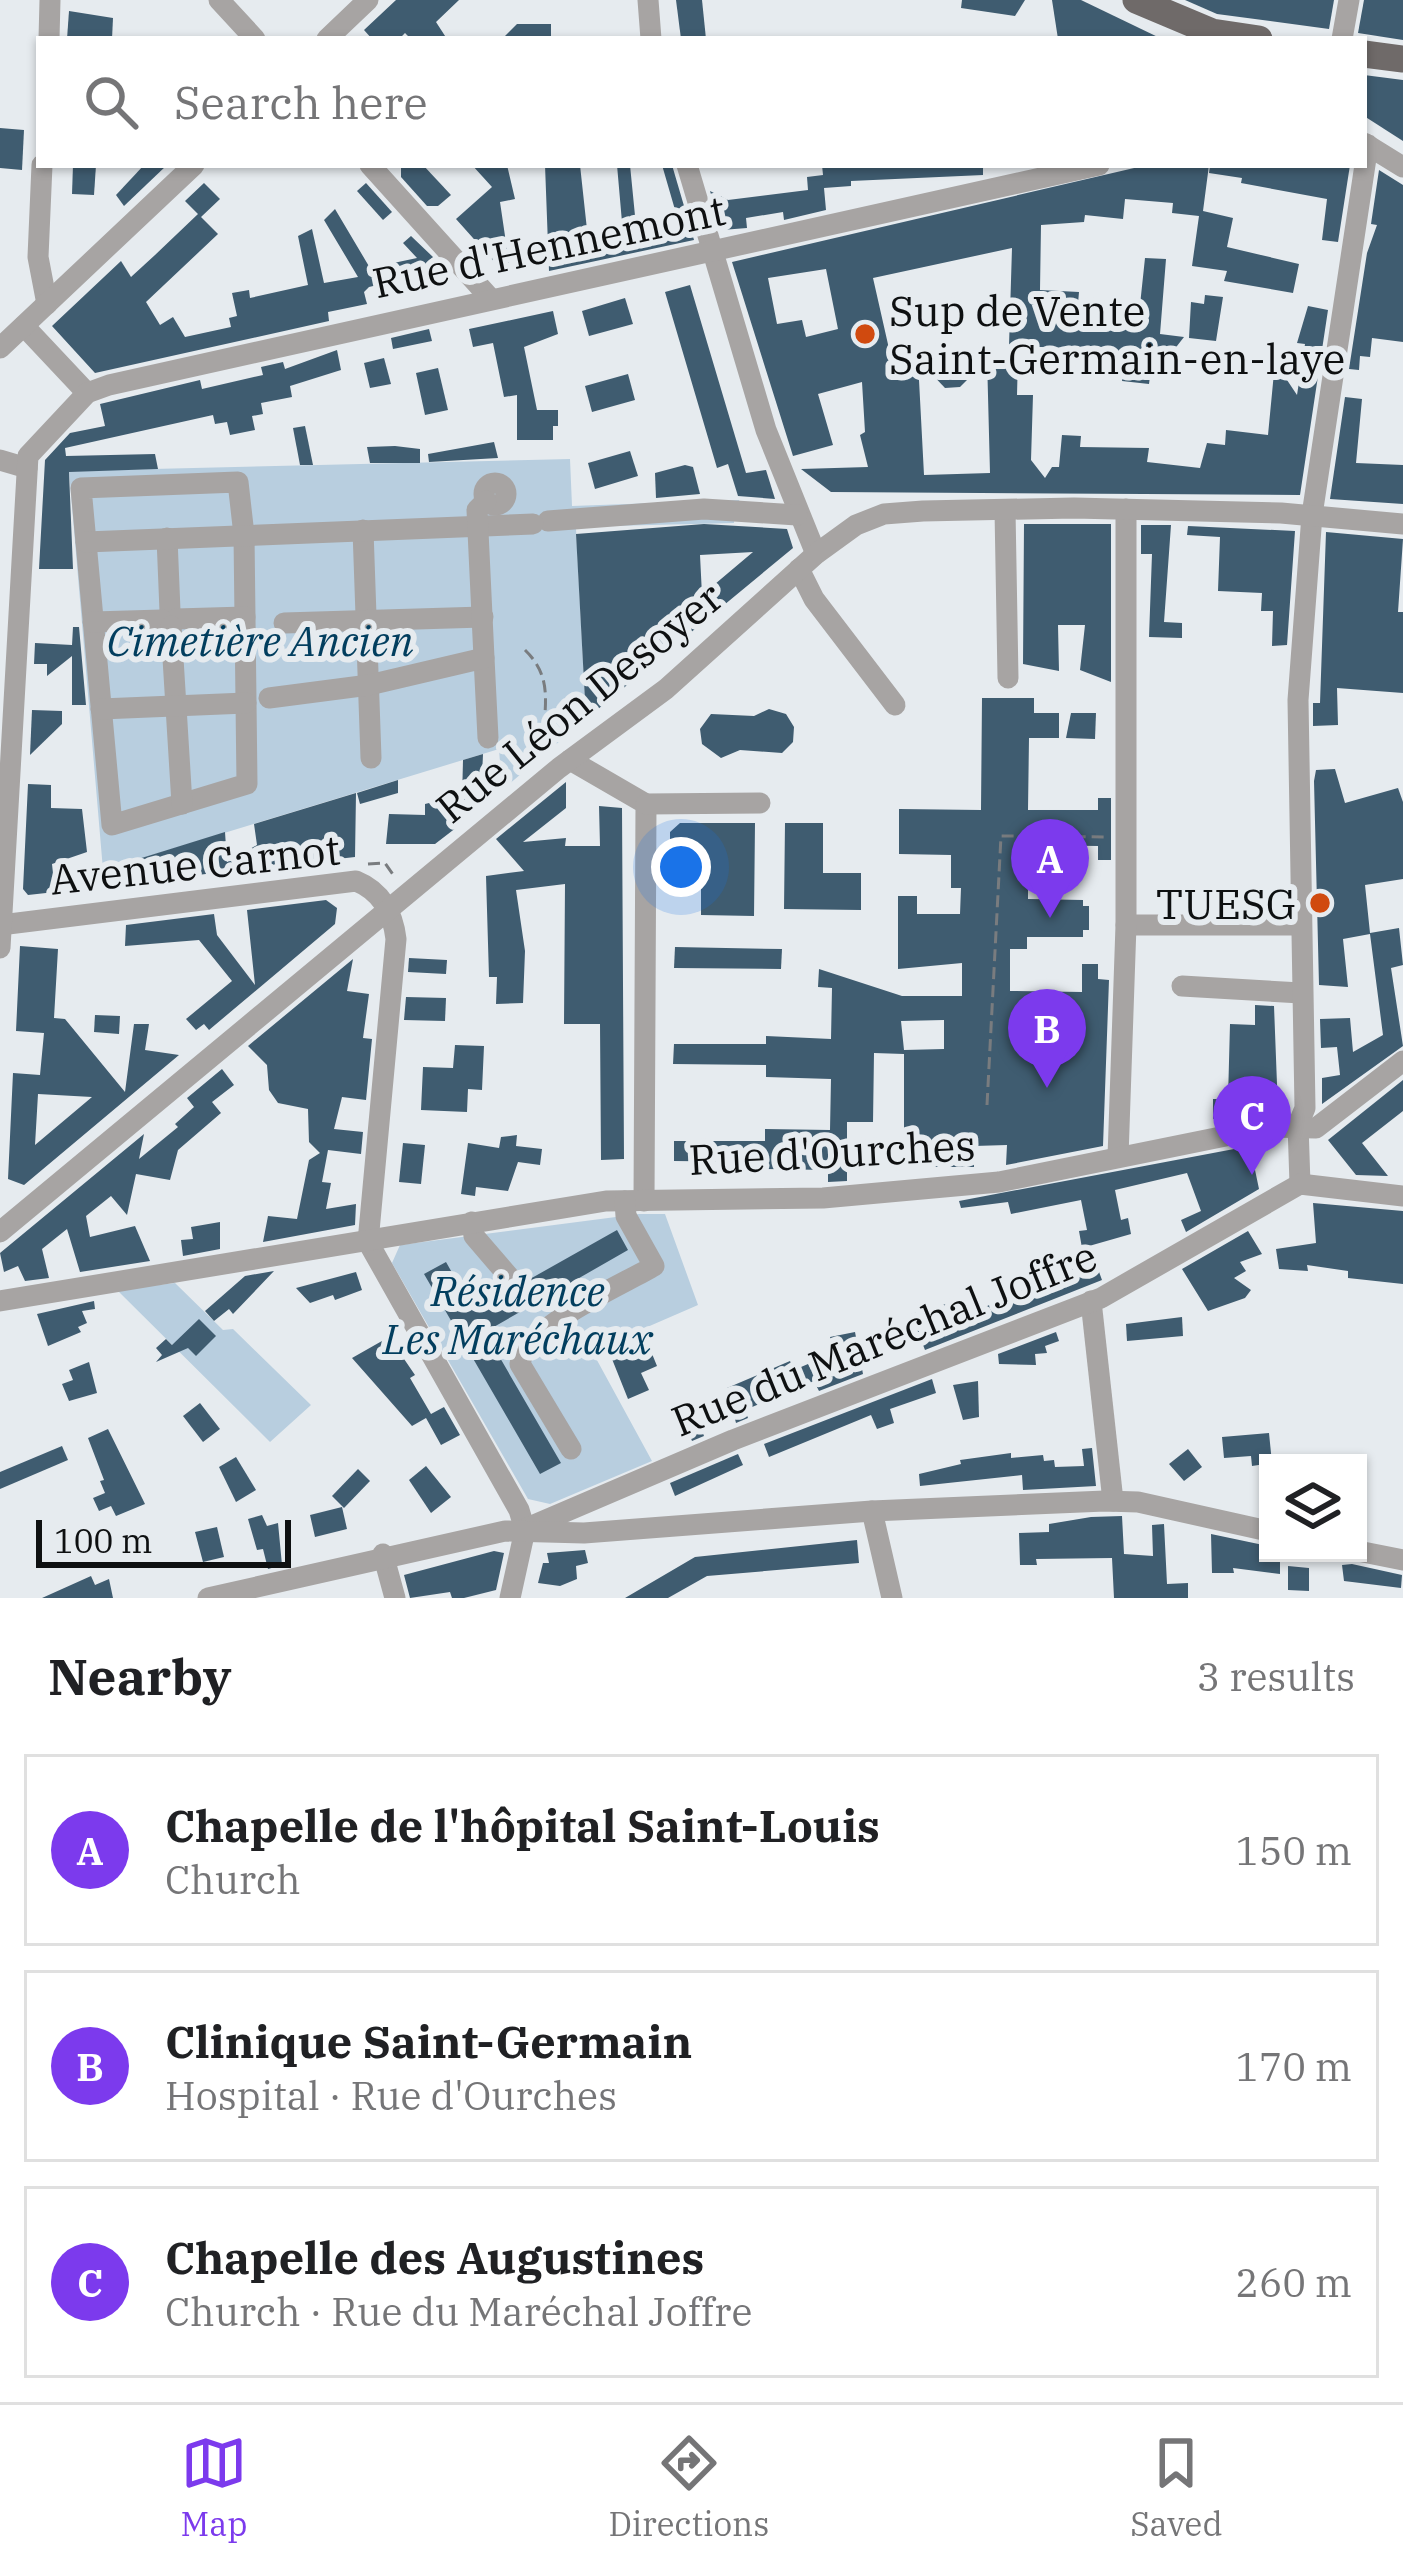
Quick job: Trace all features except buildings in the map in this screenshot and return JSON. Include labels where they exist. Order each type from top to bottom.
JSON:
[{"type":"main road","points":[[1136,0],[1216,36]]},
{"type":"main road","points":[[1367,54],[1403,59]]},
{"type":"street","points":[[49,36],[50,0]]},
{"type":"street","points":[[219,0],[252,36]]},
{"type":"street","points":[[330,36],[368,0]]},
{"type":"street","points":[[648,0],[651,36]]},
{"type":"street","points":[[1343,36],[1349,0]]},
{"type":"street","points":[[1367,145],[1403,167]]},
{"type":"street","points":[[42,168],[38,257],[47,304]]},
{"type":"street","points":[[0,348],[191,168]]},
{"type":"street","points":[[373,168],[490,298]]},
{"type":"street","points":[[688,168],[797,515],[814,599],[895,705]]},
{"type":"street","name":"Rue d'Hennemont","points":[[87,393],[254,350],[1086,168]]},
{"type":"street","points":[[1363,168],[1312,515],[1296,760],[1305,1108],[1298,1125],[1300,1184],[1403,1196]]},
{"type":"street","points":[[0,948],[10,461],[31,449],[87,393],[65,377],[24,326]]},
{"type":"street","points":[[238,482],[244,535],[247,784],[112,825],[81,488],[238,482]]},
{"type":"street","points":[[486,501],[477,510],[488,738]]},
{"type":"street","points":[[1118,1157],[1126,925],[1126,508]]},
{"type":"street","name":"Rue Léon Desoyer","points":[[1,1230],[562,761],[666,689],[807,561],[856,525],[884,514],[1126,508],[1312,515],[1403,524]]},
{"type":"street","points":[[86,542],[541,523],[704,509],[797,515]]},
{"type":"street","points":[[1005,510],[1008,679]]},
{"type":"street","points":[[363,530],[371,758]]},
{"type":"street","points":[[167,538],[182,804]]},
{"type":"street","points":[[94,622],[245,617]]},
{"type":"street","points":[[284,623],[483,617]]},
{"type":"street","points":[[269,698],[369,685],[484,658]]},
{"type":"street","points":[[101,709],[246,703]]},
{"type":"street","points":[[562,761],[646,804],[760,803]]},
{"type":"street","points":[[571,1449],[520,1364],[521,1355],[537,1334],[654,1266],[626,1216],[635,1201],[646,804]]},
{"type":"street","name":"Avenue Carnot","points":[[1,925],[344,882],[368,886],[388,909]]},
{"type":"street","points":[[388,909],[396,939],[368,1242],[519,1510],[525,1530],[510,1598]]},
{"type":"street","points":[[1126,925],[1299,925]]},
{"type":"street","points":[[1182,982],[1301,988]]},
{"type":"street","name":"Rue d'Ourches","points":[[0,1301],[472,1222],[635,1201],[823,1198],[999,1182],[1298,1125],[1316,1128],[1403,1061]]},
{"type":"street","name":"Rue du Maréchal Joffre","points":[[525,1530],[755,1431],[1091,1301],[1300,1184]]},
{"type":"street","points":[[472,1222],[474,1236],[517,1286]]},
{"type":"street","points":[[1091,1301],[1113,1501]]},
{"type":"street","points":[[208,1598],[383,1554],[525,1530],[584,1533],[872,1511],[1113,1501],[1138,1502],[1259,1529]]},
{"type":"street","points":[[872,1511],[892,1598]]},
{"type":"street","points":[[1367,1553],[1403,1560]]},
{"type":"street","points":[[383,1554],[394,1598]]},
{"type":"path","points":[[525,650],[544,674],[549,711],[542,749],[562,761]]},
{"type":"path","points":[[987,1106],[1001,836],[1126,837]]},
{"type":"green space","name":"Cimetière Ancien","points":[[570,459],[572,506],[739,500],[741,505],[735,506],[734,523],[569,527],[576,529],[586,719],[502,790],[499,749],[103,870],[69,471]]},
{"type":"green space","name":"Résidence Les Maréchaux","points":[[665,1214],[698,1305],[592,1351],[652,1461],[550,1504],[528,1499],[392,1263],[400,1245]]},
{"type":"green space","points":[[175,1283],[223,1330],[233,1329],[311,1405],[270,1442],[117,1290]]},
{"type":"place","name":"Sup de Vente Saint-Germain-en-laye","points":[[865,334]]},
{"type":"place","name":"TUESG","points":[[1320,903]]},
{"type":"place","name":"Chapelle de l'hôpital Saint-Louis","points":[[1050,918]]},
{"type":"place","name":"Clinique Saint-Germain","points":[[1047,1088]]},
{"type":"place","name":"Chapelle des Augustines","points":[[1252,1175]]}]
